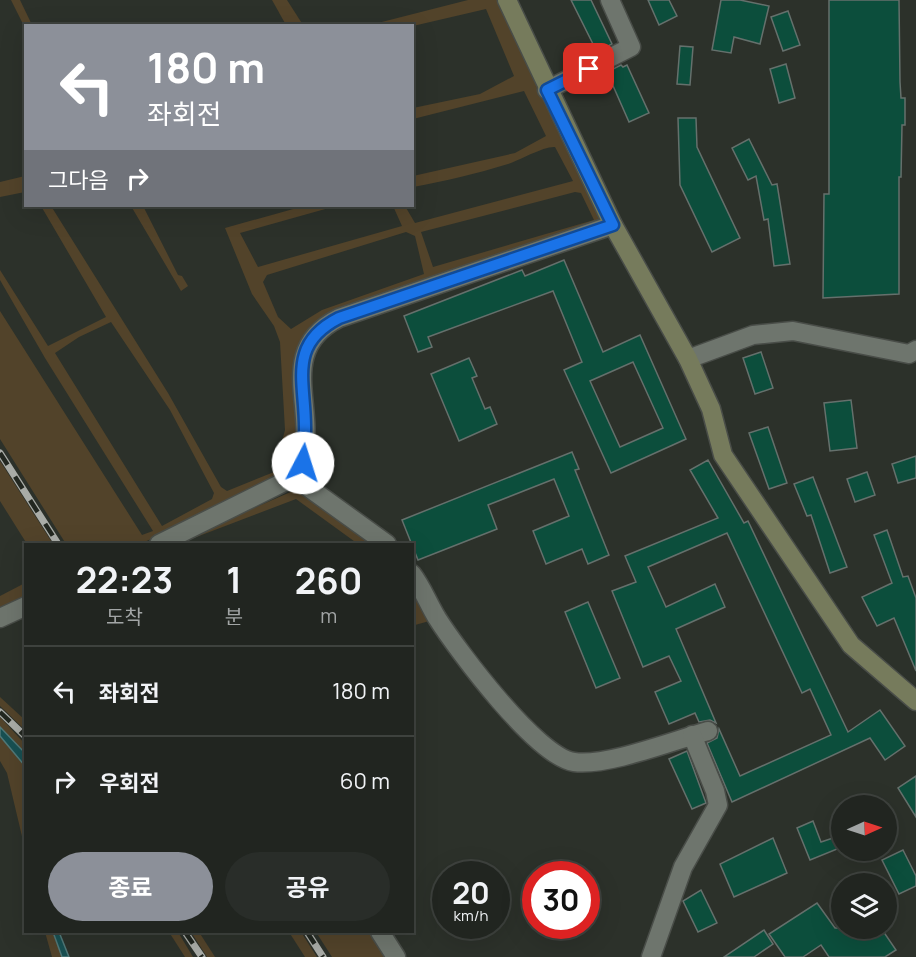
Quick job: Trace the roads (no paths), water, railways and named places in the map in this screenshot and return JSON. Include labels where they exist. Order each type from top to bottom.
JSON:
[{"type":"street","points":[[507,0],[547,90],[613,225],[688,359],[711,409],[723,456],[851,645],[916,701]]},
{"type":"street","points":[[547,90],[631,47],[610,0]]},
{"type":"street","points":[[161,543],[294,477],[303,463],[305,430],[302,358],[311,338],[323,326],[339,318],[613,225]]},
{"type":"street","points":[[688,359],[753,335],[794,331],[909,354],[916,350]]},
{"type":"street","points":[[294,477],[386,543]]},
{"type":"street","points":[[414,578],[437,618],[472,665],[547,749],[562,758],[574,762],[599,762],[700,733],[718,805],[683,867],[651,957]]},
{"type":"street","points":[[0,618],[24,607]]},
{"type":"street","points":[[381,933],[396,957]]},
{"type":"water","points":[[0,727],[24,752],[24,765],[0,736]]},
{"type":"water","points":[[53,933],[59,933],[69,957],[62,957]]},
{"type":"railway","points":[[0,453],[57,543]]},
{"type":"railway","points":[[0,712],[24,735]]},
{"type":"railway","points":[[186,933],[202,957]]},
{"type":"railway","points":[[308,933],[323,957]]}]
